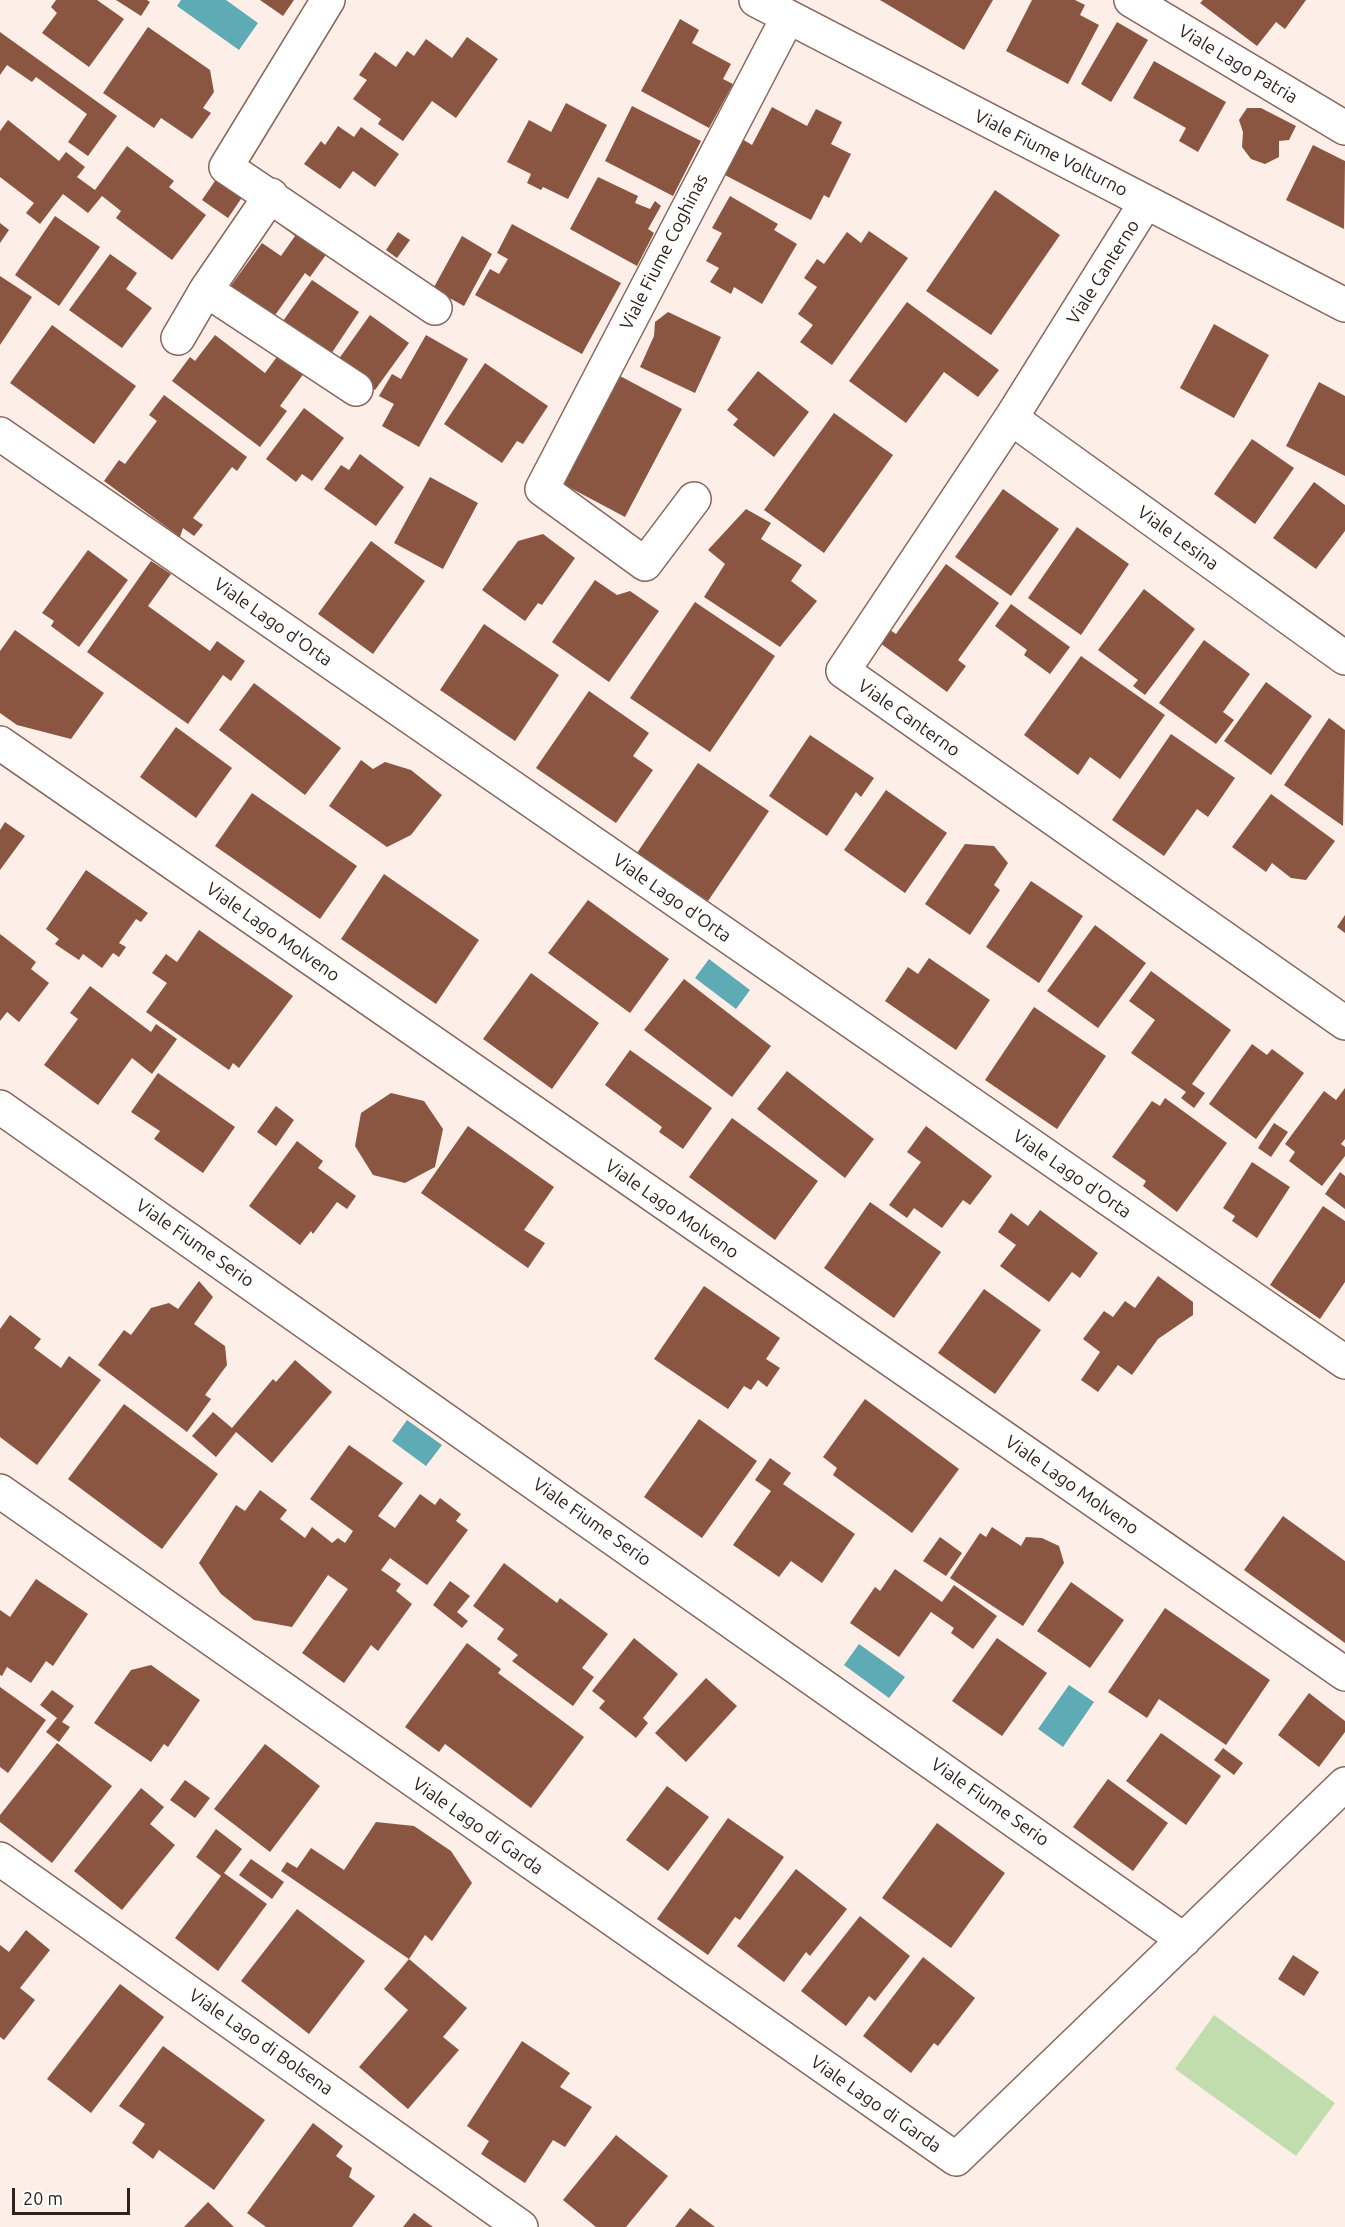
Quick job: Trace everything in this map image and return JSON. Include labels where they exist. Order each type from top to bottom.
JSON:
[{"type":"street","points":[[328,0],[226,167],[271,195],[435,308]]},
{"type":"street","name":"Viale Fiume Volturno","points":[[756,0],[1345,305]]},
{"type":"street","name":"Viale Lago Patria","points":[[1131,0],[1345,129]]},
{"type":"street","name":"Viale Fiume Coghinas","points":[[694,499],[645,564],[542,489],[788,16]]},
{"type":"street","points":[[178,338],[206,290],[271,195]]},
{"type":"street","name":"Viale Canterno","points":[[1146,202],[1011,418],[843,671],[1345,1023]]},
{"type":"street","points":[[206,290],[356,389]]},
{"type":"street","name":"Viale Lesina","points":[[1011,418],[1345,658]]},
{"type":"street","name":"Viale Lago d'Orta","points":[[0,434],[1345,1362]]},
{"type":"street","name":"Viale Lago Molveno","points":[[0,743],[1345,1674]]},
{"type":"street","name":"Viale Fiume Serio","points":[[0,1107],[1184,1940]]},
{"type":"street","name":"Viale Lago di Garda","points":[[0,1491],[956,2159],[1184,1940]]},
{"type":"street","points":[[1184,1940],[1345,1784]]},
{"type":"street","name":"Viale Lago di Bolsena","points":[[0,1858],[521,2227]]},
{"type":"green space","points":[[1214,2015],[1335,2103],[1296,2156],[1175,2069]]},
{"type":"water","points":[[181,0],[226,0],[258,23],[239,50],[177,6]]},
{"type":"water","points":[[709,959],[750,990],[736,1009],[695,978]]},
{"type":"water","points":[[407,1420],[442,1445],[426,1466],[392,1441]]},
{"type":"water","points":[[859,1644],[905,1677],[889,1698],[844,1665]]},
{"type":"water","points":[[1069,1685],[1094,1702],[1063,1747],[1038,1729]]},
{"type":"building","points":[[56,0],[97,0],[124,19],[89,67],[42,33],[57,13],[51,7]]},
{"type":"building","points":[[116,0],[147,0],[150,2],[141,16]]},
{"type":"building","points":[[260,0],[294,0],[283,16]]},
{"type":"building","points":[[880,0],[993,0],[964,50]]},
{"type":"building","points":[[1032,0],[1075,0],[1085,5],[1080,15],[1099,25],[1068,84],[1006,51]]},
{"type":"building","points":[[1203,0],[1306,0],[1285,29],[1276,22],[1257,46],[1200,3]]},
{"type":"building","points":[[680,19],[699,30],[692,43],[731,64],[723,79],[733,84],[709,128],[641,91]]},
{"type":"building","points":[[1117,22],[1148,40],[1111,102],[1081,84]]},
{"type":"building","points":[[148,27],[210,70],[214,92],[203,108],[211,113],[192,139],[161,118],[154,128],[103,93]]},
{"type":"building","points":[[0,32],[117,116],[88,156],[68,142],[87,114],[36,77],[32,82],[7,65],[0,75]]},
{"type":"building","points":[[467,37],[498,59],[456,118],[432,101],[403,141],[378,124],[381,119],[353,99],[367,80],[359,75],[375,52],[396,67],[407,51],[414,56],[426,39],[452,58]]},
{"type":"building","points":[[1154,61],[1226,102],[1198,152],[1179,141],[1186,128],[1133,98]]},
{"type":"building","points":[[566,103],[607,125],[568,199],[543,187],[541,190],[527,183],[531,174],[507,162],[529,120],[551,132]]},
{"type":"building","points":[[632,106],[701,141],[673,196],[605,161]]},
{"type":"building","points":[[772,107],[807,126],[816,109],[842,122],[831,144],[851,154],[829,198],[824,195],[811,220],[723,174],[742,139],[752,145]]},
{"type":"building","points":[[1247,108],[1261,108],[1296,126],[1289,140],[1279,141],[1279,157],[1265,164],[1251,159],[1242,147],[1243,132],[1239,120]]},
{"type":"building","points":[[8,120],[59,161],[66,152],[85,167],[77,177],[95,190],[127,146],[174,181],[169,187],[206,215],[172,260],[116,218],[121,211],[102,196],[88,213],[63,194],[40,224],[26,213],[34,203],[0,177],[0,131]]},
{"type":"building","points":[[338,126],[354,137],[361,127],[399,154],[375,187],[353,171],[340,189],[304,164],[321,141],[325,145]]},
{"type":"building","points":[[1313,145],[1345,161],[1344,229],[1286,200]]},
{"type":"building","points":[[598,177],[638,196],[635,203],[650,209],[655,201],[661,206],[648,229],[654,233],[637,266],[570,229]]},
{"type":"building","points":[[217,178],[243,196],[228,218],[202,200]]},
{"type":"building","points":[[995,190],[1060,235],[991,335],[926,291]]},
{"type":"building","points":[[730,196],[778,224],[774,230],[797,244],[762,304],[734,287],[731,294],[710,282],[719,268],[706,261],[722,233],[712,228]]},
{"type":"building","points":[[55,216],[100,247],[59,306],[15,275]]},
{"type":"building","points":[[278,216],[328,252],[310,277],[305,273],[273,318],[230,287],[262,243],[281,256],[295,236],[275,221]]},
{"type":"building","points":[[0,223],[9,230],[0,243]]},
{"type":"building","points":[[512,224],[621,283],[582,354],[475,295],[490,269],[499,274],[508,259],[497,253]]},
{"type":"building","points":[[869,231],[908,258],[832,365],[800,342],[813,325],[798,314],[817,287],[804,278],[817,259],[824,264],[847,232],[861,243]]},
{"type":"building","points":[[398,232],[410,240],[397,258],[386,250]]},
{"type":"building","points":[[462,236],[492,254],[464,306],[433,289]]},
{"type":"building","points":[[110,254],[137,273],[126,289],[152,308],[122,348],[69,310]]},
{"type":"building","points":[[0,276],[32,297],[0,345]]},
{"type":"building","points":[[312,280],[359,312],[331,354],[283,321]]},
{"type":"building","points":[[907,302],[999,370],[978,397],[944,372],[906,423],[849,381]]},
{"type":"building","points":[[668,312],[721,337],[695,393],[640,367],[654,336],[655,322]]},
{"type":"building","points":[[370,315],[409,343],[375,390],[336,363]]},
{"type":"building","points":[[1214,324],[1269,355],[1234,418],[1180,388]]},
{"type":"building","points":[[52,325],[136,386],[94,444],[10,383]]},
{"type":"building","points":[[215,335],[265,373],[282,350],[307,369],[280,406],[287,411],[260,447],[172,381],[190,357],[195,361]]},
{"type":"building","points":[[426,335],[468,359],[419,447],[382,426],[394,404],[379,396],[392,374],[401,379]]},
{"type":"building","points":[[485,363],[548,406],[523,444],[517,441],[502,463],[444,424]]},
{"type":"building","points":[[758,371],[809,412],[774,457],[733,425],[738,419],[727,410]]},
{"type":"building","points":[[620,376],[682,409],[625,517],[563,484]]},
{"type":"building","points":[[1319,382],[1345,396],[1345,476],[1286,446]]},
{"type":"building","points":[[164,395],[247,457],[237,471],[232,467],[193,518],[203,525],[194,536],[183,528],[180,537],[104,481],[119,460],[125,464],[157,421],[149,415]]},
{"type":"building","points":[[304,408],[344,438],[312,481],[302,474],[296,482],[266,459]]},
{"type":"building","points":[[834,413],[893,455],[824,553],[764,510]]},
{"type":"building","points":[[1252,439],[1294,468],[1255,524],[1214,494]]},
{"type":"building","points":[[360,454],[404,487],[376,526],[324,489],[341,465],[349,470]]},
{"type":"building","points":[[430,477],[478,503],[443,569],[394,543]]},
{"type":"building","points":[[1314,482],[1345,505],[1345,531],[1316,569],[1273,538]]},
{"type":"building","points":[[1003,489],[1059,529],[1011,596],[955,557]]},
{"type":"building","points":[[746,509],[771,523],[761,539],[802,565],[791,581],[817,601],[780,647],[704,597],[725,564],[708,550]]},
{"type":"building","points":[[1077,527],[1129,564],[1081,635],[1028,598]]},
{"type":"building","points":[[543,534],[575,558],[542,605],[538,603],[525,621],[482,590],[518,541]]},
{"type":"building","points":[[371,541],[425,581],[373,654],[318,614]]},
{"type":"building","points":[[88,550],[128,580],[79,647],[51,626],[54,621],[42,613]]},
{"type":"building","points":[[151,561],[171,574],[148,606],[210,651],[217,641],[245,661],[231,681],[223,675],[188,724],[87,652]]},
{"type":"building","points":[[946,564],[999,603],[958,660],[966,666],[947,692],[880,643],[890,630],[896,634]]},
{"type":"building","points":[[595,580],[617,595],[630,591],[659,611],[609,682],[552,642]]},
{"type":"building","points":[[1144,589],[1195,629],[1145,695],[1133,686],[1138,680],[1098,650]]},
{"type":"building","points":[[695,602],[775,656],[710,752],[630,698]]},
{"type":"building","points":[[1011,604],[1070,647],[1050,674],[1024,655],[1027,650],[995,626]]},
{"type":"building","points":[[484,624],[559,675],[515,741],[440,690]]},
{"type":"building","points":[[15,630],[104,693],[71,739],[17,725],[0,713],[0,651]]},
{"type":"building","points":[[1204,640],[1250,674],[1223,712],[1234,720],[1216,744],[1159,703]]},
{"type":"building","points":[[1081,656],[1165,715],[1120,779],[1090,757],[1078,775],[1024,735]]},
{"type":"building","points":[[1266,682],[1312,716],[1271,775],[1224,741]]},
{"type":"building","points":[[254,683],[341,748],[305,795],[219,730]]},
{"type":"building","points":[[589,691],[649,733],[633,756],[653,770],[616,823],[536,768]]},
{"type":"building","points":[[1329,718],[1345,730],[1343,826],[1284,785]]},
{"type":"building","points":[[176,727],[232,768],[196,818],[140,777]]},
{"type":"building","points":[[1171,734],[1235,778],[1208,817],[1197,809],[1164,856],[1112,820]]},
{"type":"building","points":[[810,735],[874,778],[861,797],[856,792],[827,836],[769,796]]},
{"type":"building","points":[[361,760],[373,769],[385,762],[411,770],[442,795],[411,835],[387,847],[329,806]]},
{"type":"building","points":[[698,763],[769,811],[708,901],[637,853]]},
{"type":"building","points":[[886,790],[947,833],[905,893],[844,850]]},
{"type":"building","points":[[252,793],[357,866],[320,919],[215,846]]},
{"type":"building","points":[[1271,794],[1335,841],[1306,880],[1291,878],[1272,863],[1266,872],[1232,847]]},
{"type":"building","points":[[5,822],[25,836],[0,870],[0,830]]},
{"type":"building","points":[[965,844],[994,846],[1008,863],[994,885],[1000,890],[970,935],[925,904]]},
{"type":"building","points":[[86,870],[148,913],[141,922],[136,919],[119,943],[126,947],[119,957],[113,953],[102,968],[83,954],[79,960],[55,944],[59,939],[46,929]]},
{"type":"building","points":[[384,874],[479,940],[436,1004],[341,939]]},
{"type":"building","points":[[1031,881],[1083,916],[1039,983],[986,947]]},
{"type":"building","points":[[588,900],[669,959],[630,1013],[548,953]]},
{"type":"building","points":[[1345,915],[1345,933],[1337,927]]},
{"type":"building","points":[[1095,925],[1146,963],[1098,1028],[1047,991]]},
{"type":"building","points":[[199,930],[293,996],[239,1068],[233,1063],[229,1070],[146,1012],[167,983],[152,973],[166,954],[177,962]]},
{"type":"building","points":[[0,934],[36,962],[31,969],[49,983],[19,1022],[7,1012],[0,1021]]},
{"type":"building","points":[[929,958],[990,1000],[956,1050],[885,1001],[908,967],[918,974]]},
{"type":"building","points":[[1151,971],[1231,1030],[1192,1084],[1205,1093],[1194,1108],[1181,1098],[1186,1092],[1131,1053],[1155,1020],[1129,1001]]},
{"type":"building","points":[[531,973],[599,1023],[552,1089],[483,1039]]},
{"type":"building","points":[[684,979],[771,1046],[732,1097],[644,1030]]},
{"type":"building","points":[[90,986],[151,1032],[156,1024],[177,1039],[152,1074],[132,1058],[98,1105],[44,1065],[78,1019],[70,1013]]},
{"type":"building","points":[[1034,1007],[1106,1056],[1057,1129],[985,1080]]},
{"type":"building","points":[[1252,1044],[1267,1055],[1272,1049],[1304,1073],[1256,1139],[1209,1104]]},
{"type":"building","points":[[630,1050],[712,1108],[683,1149],[659,1132],[662,1127],[605,1085]]},
{"type":"building","points":[[787,1071],[874,1139],[845,1178],[757,1109]]},
{"type":"building","points":[[158,1073],[235,1127],[203,1173],[154,1139],[160,1131],[131,1112]]},
{"type":"building","points":[[1345,1088],[1345,1139],[1341,1144],[1345,1147],[1345,1156],[1322,1186],[1289,1161],[1295,1152],[1285,1144],[1324,1091],[1336,1100]]},
{"type":"building","points":[[391,1093],[424,1101],[443,1129],[435,1167],[405,1183],[373,1175],[355,1146],[361,1113]]},
{"type":"building","points":[[1165,1098],[1227,1143],[1177,1212],[1143,1186],[1146,1181],[1112,1157],[1152,1101],[1160,1106]]},
{"type":"building","points":[[276,1106],[294,1120],[276,1146],[257,1132]]},
{"type":"building","points":[[732,1118],[818,1181],[775,1240],[689,1177]]},
{"type":"building","points":[[1274,1123],[1288,1132],[1271,1157],[1258,1148]]},
{"type":"building","points":[[468,1126],[554,1187],[524,1230],[545,1243],[528,1268],[421,1193]]},
{"type":"building","points":[[926,1126],[992,1176],[970,1205],[963,1200],[942,1228],[914,1208],[907,1218],[889,1205],[921,1162],[907,1152]]},
{"type":"building","points":[[297,1141],[323,1161],[318,1168],[356,1196],[347,1209],[337,1202],[313,1234],[311,1231],[300,1245],[249,1206]]},
{"type":"building","points":[[1252,1162],[1290,1187],[1257,1238],[1232,1221],[1235,1216],[1223,1208]]},
{"type":"building","points":[[1340,1172],[1345,1176],[1345,1209],[1325,1194]]},
{"type":"building","points":[[870,1202],[941,1252],[894,1318],[824,1268]]},
{"type":"building","points":[[1323,1206],[1345,1221],[1345,1282],[1320,1319],[1270,1285]]},
{"type":"building","points":[[1040,1210],[1098,1253],[1080,1278],[1072,1272],[1049,1302],[1000,1266],[1016,1245],[998,1232],[1011,1213],[1028,1226]]},
{"type":"building","points":[[1158,1276],[1193,1302],[1193,1315],[1158,1339],[1132,1375],[1118,1365],[1098,1392],[1081,1380],[1100,1352],[1083,1339],[1104,1311],[1113,1317],[1125,1301],[1135,1308]]},
{"type":"building","points":[[199,1281],[213,1297],[194,1324],[225,1346],[227,1365],[205,1395],[211,1399],[187,1432],[98,1365],[124,1330],[131,1335],[151,1308],[169,1303],[178,1309]]},
{"type":"building","points":[[704,1286],[780,1338],[766,1359],[780,1368],[767,1387],[758,1380],[751,1390],[744,1386],[728,1409],[654,1359]]},
{"type":"building","points":[[984,1289],[1041,1330],[995,1394],[938,1353]]},
{"type":"building","points":[[10,1315],[41,1339],[34,1348],[61,1368],[69,1356],[101,1380],[37,1465],[0,1437],[0,1329]]},
{"type":"building","points":[[295,1360],[332,1392],[272,1463],[236,1432],[216,1457],[192,1436],[213,1412],[232,1428],[273,1379],[276,1382]]},
{"type":"building","points":[[865,1399],[959,1469],[912,1533],[833,1475],[837,1468],[823,1457]]},
{"type":"building","points":[[124,1404],[218,1474],[162,1549],[68,1479]]},
{"type":"building","points":[[699,1419],[757,1461],[702,1538],[644,1497]]},
{"type":"building","points":[[349,1445],[403,1483],[378,1516],[395,1528],[420,1494],[435,1505],[440,1498],[461,1514],[456,1521],[468,1530],[427,1585],[390,1558],[381,1570],[401,1584],[396,1591],[412,1604],[378,1651],[371,1645],[344,1683],[302,1653],[348,1589],[328,1575],[292,1627],[254,1620],[221,1594],[199,1563],[236,1505],[245,1511],[260,1490],[287,1510],[280,1519],[305,1538],[312,1527],[332,1543],[338,1538],[345,1543],[353,1531],[310,1499]]},
{"type":"building","points":[[770,1458],[791,1473],[783,1484],[855,1534],[822,1583],[791,1561],[779,1577],[733,1545],[771,1491],[755,1480]]},
{"type":"building","points":[[1283,1516],[1345,1561],[1345,1643],[1244,1570]]},
{"type":"building","points":[[992,1527],[1021,1546],[1026,1537],[1042,1538],[1059,1546],[1064,1563],[1023,1626],[950,1578],[980,1533],[986,1537]]},
{"type":"building","points":[[940,1537],[962,1553],[946,1576],[923,1561]]},
{"type":"building","points":[[504,1563],[557,1603],[560,1598],[608,1634],[582,1668],[594,1677],[573,1706],[512,1661],[518,1655],[497,1639],[504,1629],[473,1606]]},
{"type":"building","points":[[895,1569],[942,1602],[954,1585],[997,1616],[973,1649],[951,1633],[954,1628],[931,1612],[899,1657],[850,1623],[875,1587],[880,1591]]},
{"type":"building","points":[[36,1579],[88,1614],[53,1666],[46,1661],[31,1683],[7,1667],[2,1676],[0,1675],[0,1610],[10,1617]]},
{"type":"building","points":[[450,1581],[470,1596],[457,1612],[468,1621],[462,1628],[433,1605]]},
{"type":"building","points":[[1071,1582],[1124,1620],[1090,1668],[1037,1631]]},
{"type":"building","points":[[1165,1608],[1270,1680],[1226,1745],[1159,1699],[1147,1718],[1108,1692]]},
{"type":"building","points":[[634,1638],[678,1674],[643,1718],[648,1723],[636,1738],[599,1708],[605,1701],[592,1691]]},
{"type":"building","points":[[997,1638],[1047,1673],[1002,1736],[952,1701]]},
{"type":"building","points":[[467,1643],[501,1669],[498,1673],[584,1737],[531,1808],[445,1744],[439,1752],[405,1727]]},
{"type":"building","points":[[151,1665],[200,1700],[168,1747],[164,1744],[151,1762],[94,1723],[131,1670]]},
{"type":"building","points":[[706,1678],[737,1706],[686,1762],[655,1733]]},
{"type":"building","points":[[0,1687],[46,1720],[8,1773],[0,1767]]},
{"type":"building","points":[[52,1690],[74,1706],[62,1722],[70,1727],[59,1742],[46,1732],[57,1718],[40,1705]]},
{"type":"building","points":[[1309,1693],[1345,1721],[1345,1732],[1319,1767],[1278,1735]]},
{"type":"building","points":[[1161,1733],[1221,1776],[1186,1825],[1126,1781]]},
{"type":"building","points":[[57,1743],[112,1786],[52,1863],[0,1822],[0,1815]]},
{"type":"building","points":[[265,1744],[320,1786],[270,1852],[214,1809]]},
{"type":"building","points":[[1223,1748],[1243,1763],[1234,1775],[1214,1760]]},
{"type":"building","points":[[1108,1779],[1168,1823],[1133,1871],[1073,1827]]},
{"type":"building","points":[[185,1780],[210,1798],[195,1818],[170,1800]]},
{"type":"building","points":[[667,1786],[709,1817],[668,1871],[626,1840]]},
{"type":"building","points":[[141,1788],[164,1807],[150,1824],[175,1845],[122,1910],[74,1871]]},
{"type":"building","points":[[728,1818],[784,1857],[740,1920],[735,1917],[708,1955],[657,1919]]},
{"type":"building","points":[[376,1822],[414,1826],[451,1851],[472,1883],[432,1941],[425,1935],[409,1959],[281,1871],[287,1862],[297,1868],[311,1848],[344,1870]]},
{"type":"building","points":[[937,1823],[1005,1873],[951,1948],[882,1898]]},
{"type":"building","points":[[216,1829],[242,1849],[224,1873],[267,1904],[218,1971],[175,1938],[221,1876],[196,1857]]},
{"type":"building","points":[[251,1859],[284,1882],[272,1899],[239,1875]]},
{"type":"building","points":[[796,1869],[847,1909],[810,1956],[806,1952],[784,1982],[737,1946]]},
{"type":"building","points":[[297,1909],[365,1961],[309,2034],[241,1981]]},
{"type":"building","points":[[860,1916],[910,1956],[875,2001],[869,1996],[846,2026],[801,1991]]},
{"type":"building","points":[[26,1930],[50,1950],[20,1988],[35,2000],[4,2040],[0,2037],[0,1945],[9,1952]]},
{"type":"building","points":[[1293,1955],[1319,1972],[1304,1996],[1278,1979]]},
{"type":"building","points":[[923,1957],[975,1998],[938,2046],[934,2043],[911,2073],[863,2036]]},
{"type":"building","points":[[409,1959],[467,2008],[443,2037],[459,2050],[408,2109],[359,2067],[408,2010],[384,1989]]},
{"type":"building","points":[[120,1984],[164,2017],[91,2113],[47,2079]]},
{"type":"building","points":[[522,2041],[570,2073],[560,2087],[592,2107],[565,2147],[553,2140],[525,2183],[481,2154],[489,2141],[467,2126]]},
{"type":"building","points":[[163,2046],[265,2120],[214,2190],[159,2150],[153,2159],[132,2143],[145,2124],[119,2106]]},
{"type":"building","points":[[313,2123],[343,2146],[336,2156],[352,2168],[349,2177],[375,2196],[352,2227],[266,2227],[247,2213]]},
{"type":"building","points":[[616,2135],[668,2176],[626,2227],[596,2227],[563,2200]]},
{"type":"building","points":[[208,2202],[234,2227],[184,2227]]},
{"type":"building","points":[[690,2208],[715,2227],[675,2227]]},
{"type":"building","points":[[414,2213],[433,2227],[403,2227]]}]
